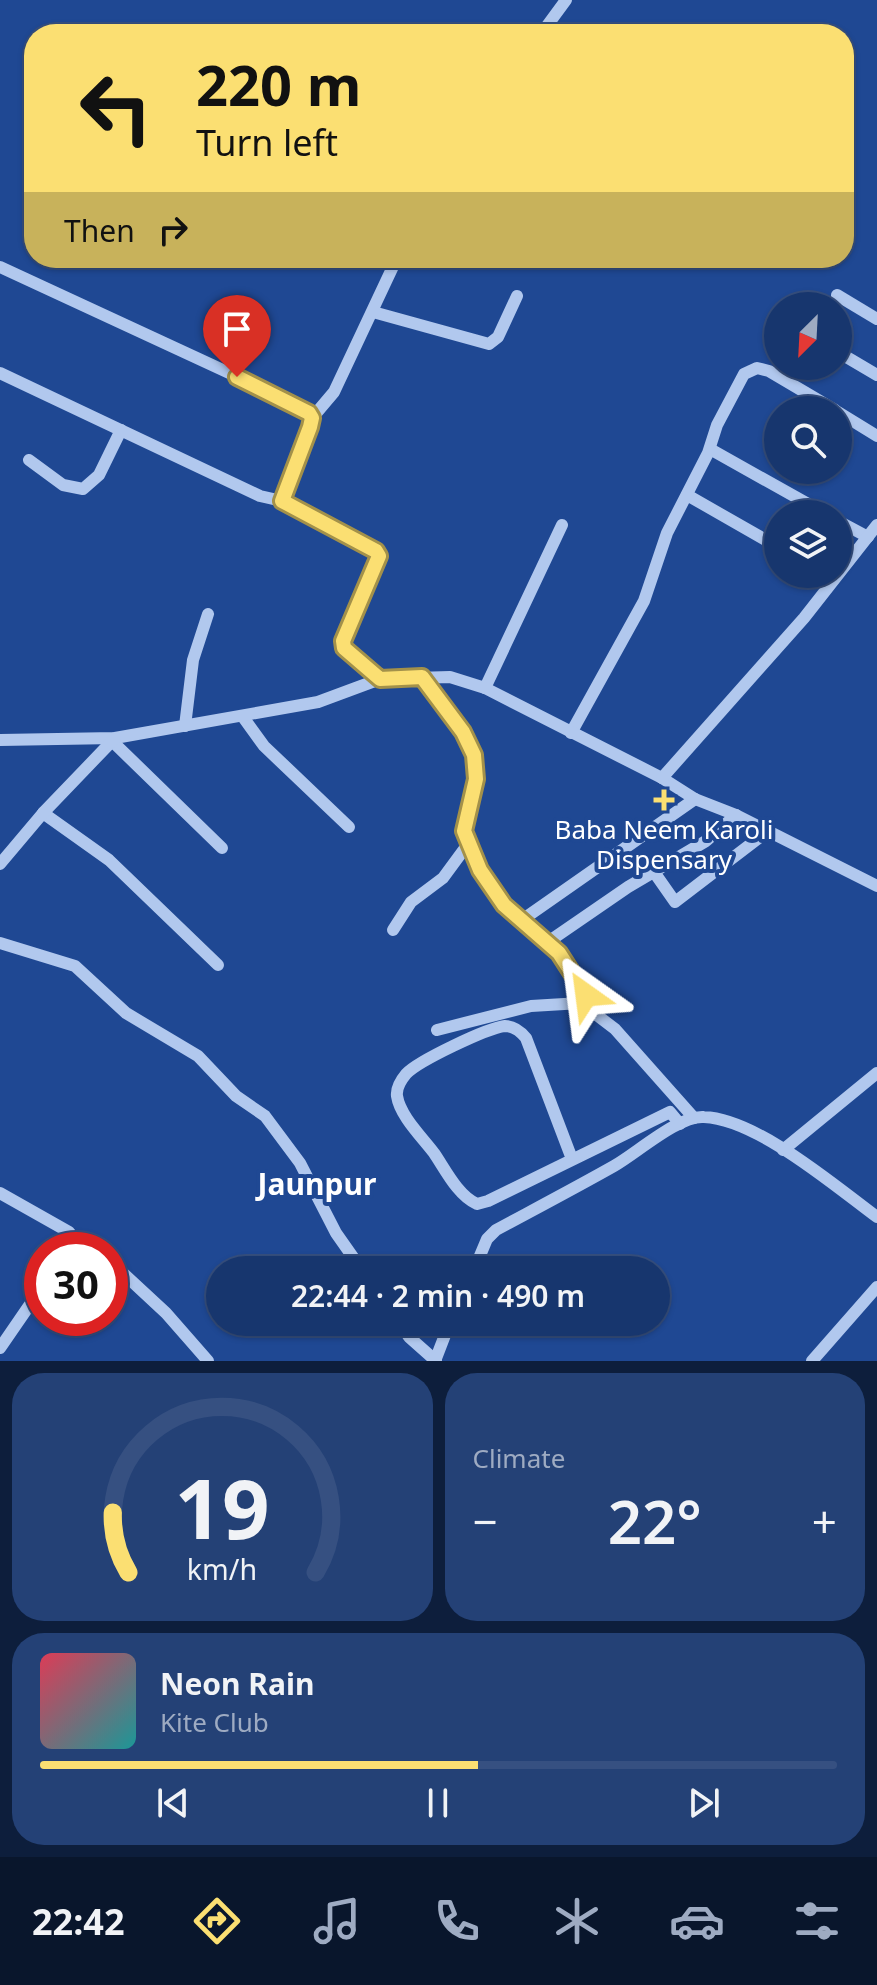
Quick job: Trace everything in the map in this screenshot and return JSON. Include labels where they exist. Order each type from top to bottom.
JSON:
[{"type":"street","points":[[548,24],[566,0]]},
{"type":"street","points":[[0,267],[294,403],[312,418]]},
{"type":"street","points":[[282,501],[312,418],[334,392],[393,268]]},
{"type":"street","points":[[373,312],[489,344],[498,337],[517,296]]},
{"type":"street","points":[[852,304],[877,319]]},
{"type":"street","points":[[852,360],[877,375]]},
{"type":"street","points":[[571,733],[644,601],[671,524],[744,374],[751,368],[769,371],[811,396]]},
{"type":"street","points":[[0,373],[260,496],[282,501],[378,554],[379,560],[343,641],[348,653],[380,679]]},
{"type":"street","points":[[852,421],[877,436]]},
{"type":"street","points":[[29,460],[63,485],[83,489],[99,475],[121,430]]},
{"type":"street","points":[[710,449],[801,500]]},
{"type":"street","points":[[687,495],[764,539]]},
{"type":"street","points":[[485,688],[562,525]]},
{"type":"street","points":[[852,554],[877,525]]},
{"type":"street","points":[[852,528],[868,537]]},
{"type":"street","points":[[662,778],[782,644],[822,588]]},
{"type":"street","points":[[185,726],[193,660],[208,614]]},
{"type":"street","points":[[422,677],[463,732],[474,755],[476,779],[464,824],[468,844],[504,905],[548,942],[569,965],[585,992],[581,1003]]},
{"type":"street","points":[[0,740],[113,739],[318,702],[380,679],[450,677],[485,688],[662,778],[695,799],[736,815],[877,886]]},
{"type":"street","points":[[243,717],[264,746],[349,827]]},
{"type":"street","points":[[0,864],[113,739]]},
{"type":"street","points":[[113,739],[222,848]]},
{"type":"street","points":[[522,920],[695,799]]},
{"type":"street","points":[[43,813],[109,860],[218,965]]},
{"type":"street","points":[[548,942],[706,841],[736,815]]},
{"type":"street","points":[[654,872],[675,902],[768,831]]},
{"type":"street","points":[[393,930],[411,902],[443,878],[468,844]]},
{"type":"street","points":[[0,943],[75,966],[126,1013],[198,1056],[236,1096],[262,1114],[300,1163],[336,1233],[352,1256]]},
{"type":"street","points":[[437,1030],[531,1006],[581,1003],[615,1029],[694,1118]]},
{"type":"street","points":[[572,1159],[526,1038],[515,1028],[506,1026],[492,1030],[460,1044],[411,1070],[398,1087],[396,1094],[406,1115],[470,1201],[477,1204],[488,1201],[670,1112],[680,1124]]},
{"type":"street","points":[[783,1150],[877,1073]]},
{"type":"street","points":[[480,1256],[487,1239],[496,1230],[616,1165],[694,1118],[706,1117],[729,1123],[783,1150],[877,1217]]},
{"type":"street","points":[[0,1193],[67,1232]]},
{"type":"street","points":[[128,1278],[166,1313],[208,1361]]},
{"type":"street","points":[[812,1361],[877,1287]]},
{"type":"street","points":[[0,1348],[24,1313]]},
{"type":"street","points":[[408,1336],[435,1361],[445,1336]]},
{"type":"place","name":"Baba Neem Karoli Dispensary","points":[[664,800]]},
{"type":"district","name":"Jaunpur","points":[[317,1185]]},
{"type":"route","points":[[237,377],[294,403],[312,418],[282,501],[376,551],[379,556],[348,626],[344,648],[380,679],[422,677],[463,732],[474,755],[476,779],[464,824],[470,849],[504,905],[559,953],[586,995]]}]
